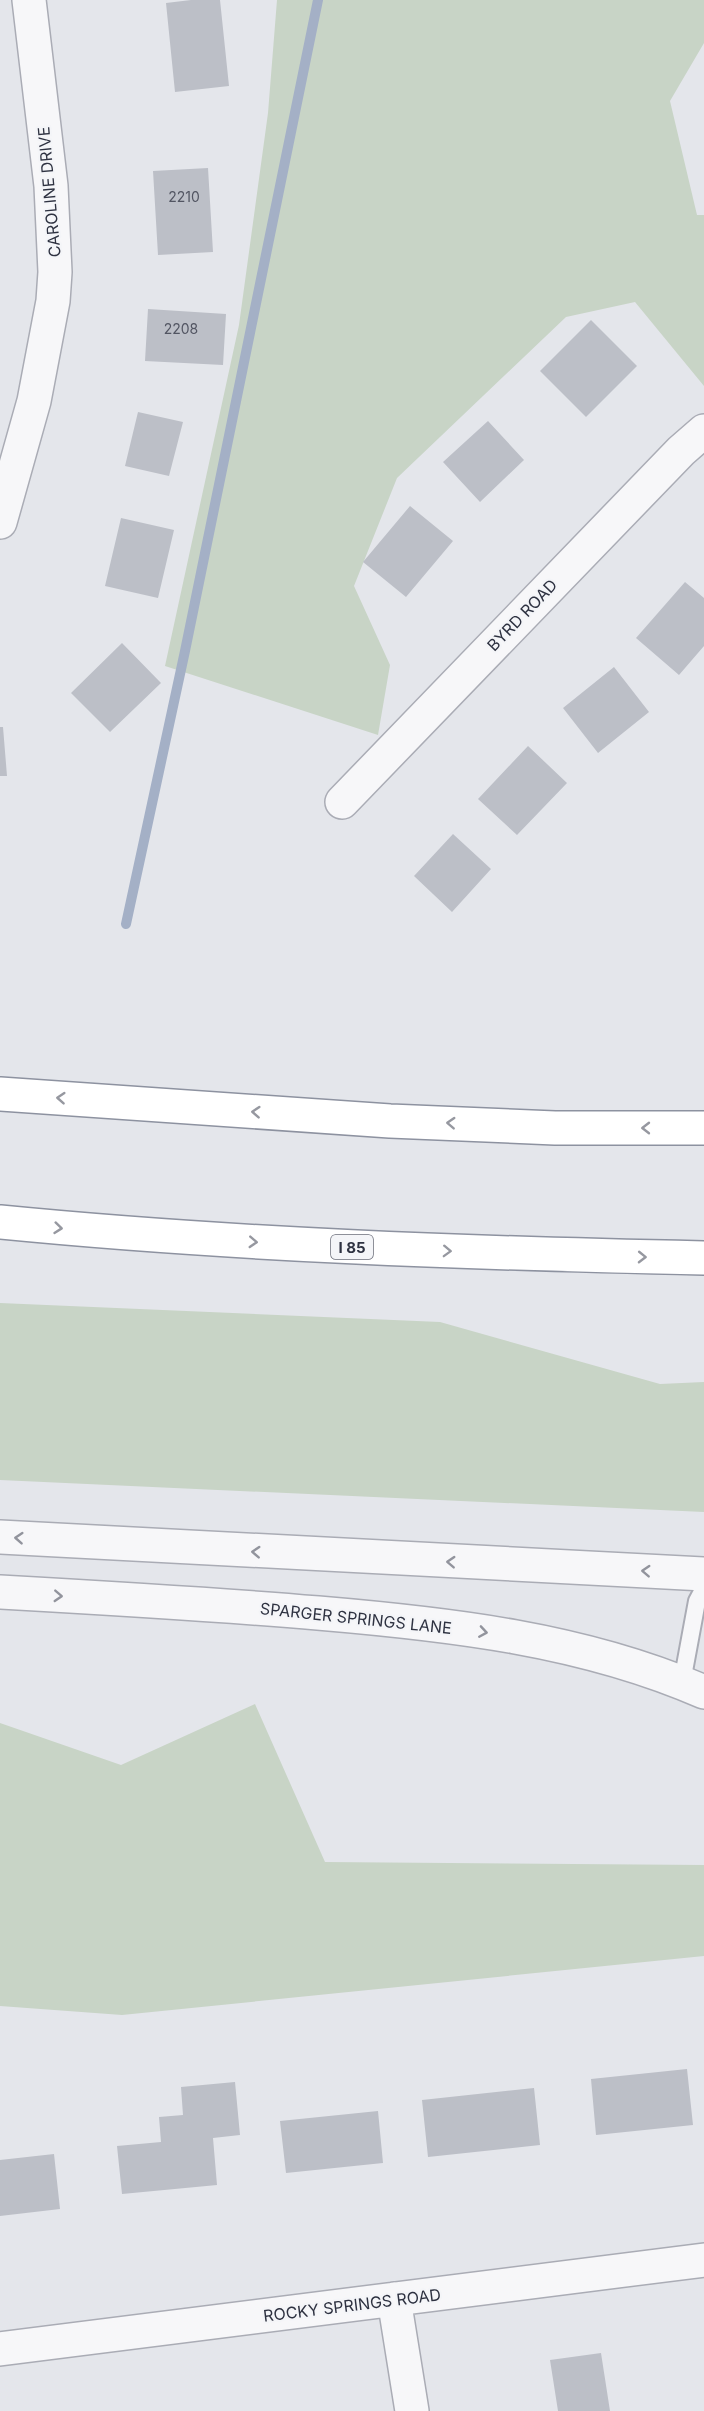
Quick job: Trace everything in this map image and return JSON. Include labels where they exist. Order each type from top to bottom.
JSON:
[{"type":"highway","points":[[0,1094],[390,1120],[555,1128],[704,1128]]},
{"type":"highway","name":"I 85","points":[[0,1222],[122,1234],[324,1246],[704,1258]]},
{"type":"street","name":"CAROLINE DRIVE","points":[[0,522],[34,401],[54,292],[53,208],[29,0]]},
{"type":"street","name":"BYRD ROAD","points":[[342,802],[657,476],[704,431]]},
{"type":"street","points":[[0,1537],[704,1574]]},
{"type":"street","name":"SPARGER SPRINGS LANE","points":[[0,1592],[215,1605],[418,1621],[550,1644],[617,1660],[693,1687]]},
{"type":"street","name":"ROCKY SPRINGS ROAD","points":[[0,2349],[704,2260]]},
{"type":"street","points":[[394,2299],[412,2411]]},
{"type":"lane","points":[[693,1687],[697,1601],[704,1588]]},
{"type":"green space","points":[[277,0],[704,0],[704,43],[670,101],[697,215],[704,215],[704,386],[635,302],[566,317],[397,478],[354,586],[390,665],[378,735],[165,666],[239,325],[268,113]]},
{"type":"green space","points":[[0,1303],[440,1322],[660,1384],[704,1382],[704,1512],[0,1480]]},
{"type":"green space","points":[[255,1704],[325,1862],[704,1865],[704,1956],[122,2015],[0,2006],[0,1723],[121,1765]]},
{"type":"building","points":[[220,0],[229,86],[175,92],[166,3]]},
{"type":"building","points":[[208,168],[213,252],[158,255],[153,171]]},
{"type":"building","points":[[148,309],[226,314],[223,365],[145,361]]},
{"type":"building","points":[[591,320],[637,366],[586,417],[540,371]]},
{"type":"building","points":[[138,412],[183,422],[169,476],[125,466]]},
{"type":"building","points":[[488,421],[524,460],[480,502],[443,462]]},
{"type":"building","points":[[410,506],[453,541],[406,597],[363,562]]},
{"type":"building","points":[[121,518],[174,530],[158,598],[105,586]]},
{"type":"building","points":[[685,582],[704,598],[704,646],[679,675],[636,638]]},
{"type":"building","points":[[122,643],[161,683],[110,732],[71,693]]},
{"type":"building","points":[[614,667],[649,712],[598,753],[563,708]]},
{"type":"building","points":[[0,727],[3,727],[7,776],[0,776]]},
{"type":"building","points":[[528,746],[567,783],[517,835],[478,799]]},
{"type":"building","points":[[453,834],[491,869],[452,912],[414,876]]},
{"type":"building","points":[[687,2069],[693,2125],[596,2135],[591,2079]]},
{"type":"building","points":[[235,2082],[240,2135],[213,2138],[217,2185],[122,2194],[117,2146],[161,2142],[159,2117],[183,2115],[181,2087]]},
{"type":"building","points":[[534,2088],[540,2145],[428,2157],[422,2100]]},
{"type":"building","points":[[378,2111],[383,2163],[286,2173],[280,2121]]},
{"type":"building","points":[[54,2154],[60,2209],[0,2216],[0,2160]]},
{"type":"building","points":[[601,2353],[610,2411],[558,2411],[550,2360]]},
{"type":"waterway","points":[[126,924],[185,651],[318,0]]}]
